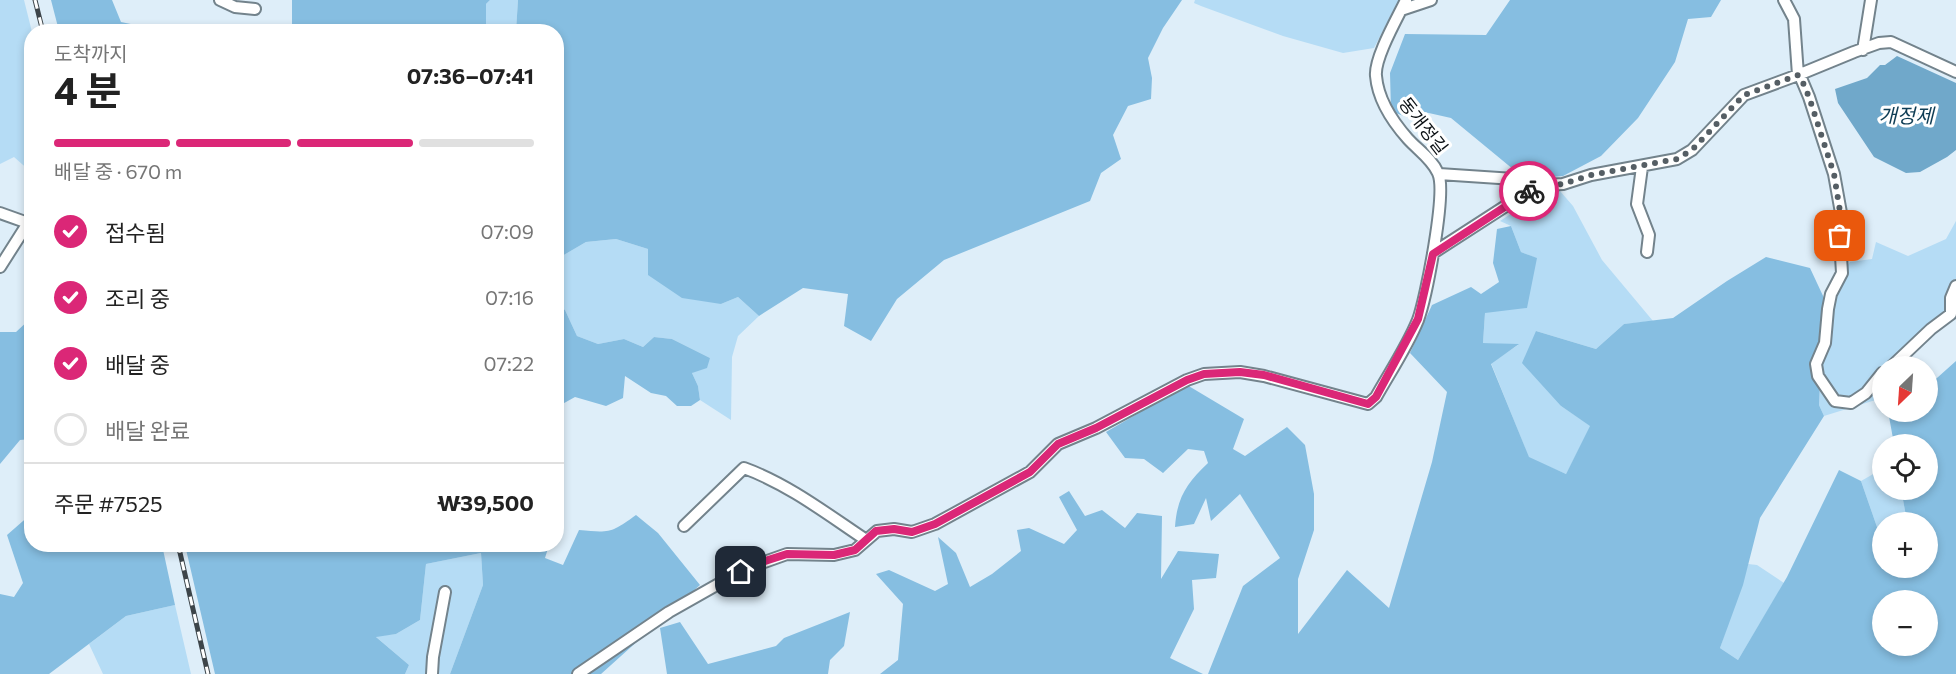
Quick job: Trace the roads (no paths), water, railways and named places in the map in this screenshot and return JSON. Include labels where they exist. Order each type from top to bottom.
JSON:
[{"type":"street","points":[[220,0],[235,7],[255,9]]},
{"type":"street","points":[[1403,5],[1431,0]]},
{"type":"street","points":[[1784,0],[1794,19],[1798,75],[1809,97],[1834,174],[1842,224],[1840,239],[1842,273],[1831,294],[1826,343],[1816,363],[1818,376],[1835,401],[1851,403],[1872,386]]},
{"type":"street","points":[[1863,50],[1871,0]]},
{"type":"street","name":"동개정길","points":[[578,674],[669,612],[741,572],[787,554],[834,555],[855,550],[876,531],[894,529],[912,532],[935,524],[1030,472],[1058,444],[1096,428],[1187,380],[1204,374],[1240,372],[1264,375],[1368,404],[1376,397],[1418,319],[1433,254],[1442,194],[1439,174],[1387,113],[1375,74],[1383,47],[1403,5]]},
{"type":"street","points":[[1439,174],[1514,179],[1545,185],[1563,184],[1591,175],[1677,159],[1692,150],[1744,95],[1879,43],[1891,42],[1956,72]]},
{"type":"street","points":[[1642,167],[1637,204],[1649,235],[1647,252]]},
{"type":"street","points":[[1433,254],[1529,191],[1545,185]]},
{"type":"street","points":[[0,213],[24,222]]},
{"type":"street","points":[[0,267],[24,229]]},
{"type":"street","points":[[1903,356],[1951,314],[1951,298],[1956,286]]},
{"type":"street","points":[[684,526],[744,468],[765,475],[815,505],[866,540]]},
{"type":"street","points":[[432,674],[445,592]]},
{"type":"water","name":"개정제","points":[[1897,56],[1956,83],[1956,150],[1920,172],[1906,173],[1874,157],[1838,103],[1835,89],[1867,78],[1880,65],[1885,65]]},
{"type":"railway","points":[[35,0],[41,24]]},
{"type":"railway","points":[[180,552],[208,674]]}]
